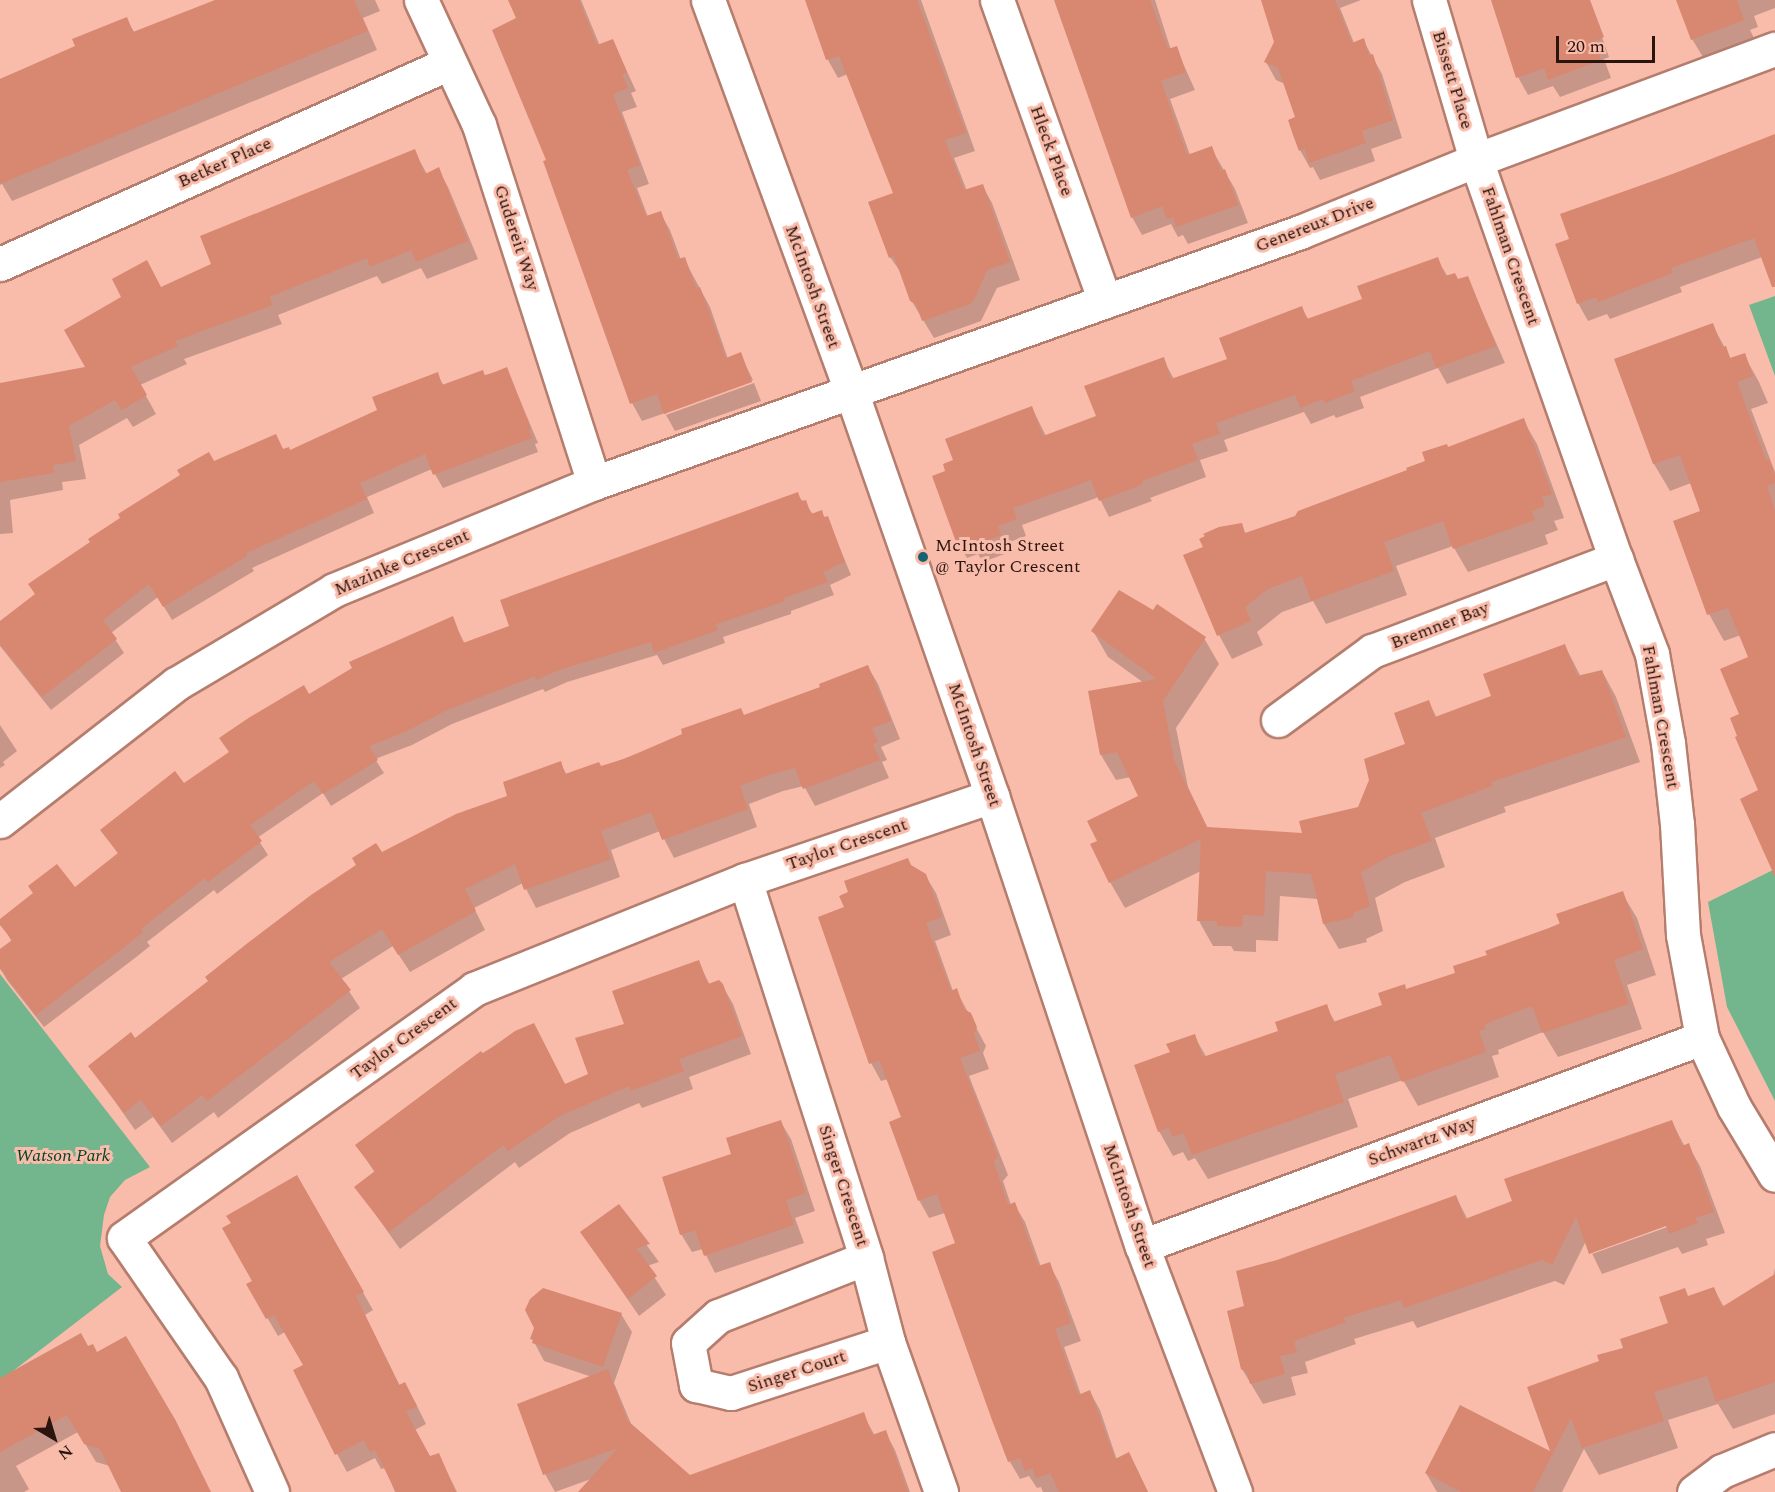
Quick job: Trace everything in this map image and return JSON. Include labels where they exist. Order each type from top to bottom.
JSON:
[{"type":"street","name":"Gudereit Way","points":[[421,0],[479,125],[594,483]]},
{"type":"street","name":"McIntosh Street","points":[[708,0],[850,391],[992,796],[1142,1246],[1235,1492]]},
{"type":"street","name":"Hleck Place","points":[[997,0],[1105,301]]},
{"type":"street","name":"Bissett Place","points":[[1429,0],[1476,160]]},
{"type":"street","name":"Genereux Drive","points":[[850,391],[1300,232],[1476,160],[1775,49]]},
{"type":"street","name":"Betker Place","points":[[0,264],[449,63]]},
{"type":"street","name":"Fahlman Crescent","points":[[1476,160],[1616,559],[1652,654],[1677,824],[1683,935],[1702,1038],[1734,1107],[1775,1174]]},
{"type":"street","name":"Mazinke Crescent","points":[[0,821],[176,684],[334,590],[594,483],[850,391]]},
{"type":"street","name":"Bremner Bay","points":[[1278,720],[1372,651],[1616,559]]},
{"type":"street","name":"Taylor Crescent","points":[[272,1492],[221,1378],[124,1238],[474,989],[745,880],[992,796]]},
{"type":"street","name":"Singer Crescent","points":[[745,880],[866,1258],[888,1342],[941,1492]]},
{"type":"street","name":"Schwartz Way","points":[[1142,1246],[1702,1038]]},
{"type":"street","name":"Singer Court","points":[[866,1258],[718,1316],[688,1343],[696,1385],[731,1393],[888,1342]]},
{"type":"street","points":[[1694,1492],[1722,1471],[1775,1449]]},
{"type":"green space","points":[[1775,296],[1775,376],[1749,305]]},
{"type":"green space","points":[[1775,869],[1775,1101],[1727,1007],[1708,902]]},
{"type":"green space","name":"Watson Park","points":[[0,974],[150,1167],[125,1180],[110,1197],[104,1215],[100,1246],[108,1274],[122,1287],[0,1381]]},
{"type":"building","points":[[215,0],[354,0],[368,31],[0,184],[0,79],[75,46],[72,39],[127,17],[133,32]]},
{"type":"building","points":[[508,0],[579,0],[597,45],[613,39],[627,72],[622,75],[628,88],[613,94],[640,165],[627,170],[646,216],[661,211],[678,259],[685,257],[696,288],[700,287],[726,358],[741,352],[752,382],[664,414],[657,394],[630,404],[543,161],[546,160],[492,30],[516,18]]},
{"type":"building","points":[[805,0],[917,0],[966,133],[945,140],[964,190],[983,184],[1010,262],[987,270],[970,304],[922,321],[916,304],[910,301],[894,256],[889,258],[868,202],[893,193],[839,56],[826,60]]},
{"type":"building","points":[[1054,0],[1150,0],[1168,49],[1177,46],[1186,72],[1161,81],[1187,155],[1212,146],[1221,171],[1225,169],[1238,205],[1176,227],[1173,217],[1167,219],[1162,206],[1131,218]]},
{"type":"building","points":[[1261,0],[1335,0],[1352,43],[1364,38],[1369,55],[1373,54],[1393,120],[1362,131],[1366,143],[1309,163],[1305,148],[1299,151],[1288,120],[1295,117],[1278,68],[1264,62],[1274,42]]},
{"type":"building","points":[[1491,0],[1590,0],[1604,37],[1595,41],[1601,60],[1548,80],[1544,68],[1516,78]]},
{"type":"building","points":[[1676,0],[1737,0],[1744,20],[1691,40]]},
{"type":"building","points":[[1775,134],[1775,287],[1772,287],[1754,238],[1671,268],[1673,273],[1598,302],[1596,297],[1577,304],[1555,244],[1569,239],[1560,214],[1665,177]]},
{"type":"building","points":[[415,149],[425,174],[439,167],[468,241],[416,262],[411,250],[370,267],[367,258],[269,297],[273,305],[175,341],[178,346],[131,367],[147,395],[122,410],[115,400],[69,426],[76,461],[53,465],[54,473],[0,482],[0,383],[85,367],[64,330],[121,297],[112,279],[147,260],[161,287],[211,264],[200,236]]},
{"type":"building","points":[[1438,257],[1445,276],[1455,273],[1458,279],[1468,276],[1496,346],[1436,368],[1430,351],[1351,381],[1355,391],[1325,403],[1323,399],[1300,408],[1295,395],[1216,423],[1220,434],[1192,444],[1198,460],[1142,481],[1143,484],[1099,501],[1091,480],[1013,508],[1017,519],[998,526],[1001,535],[972,546],[969,537],[956,542],[932,476],[945,471],[943,464],[953,460],[945,439],[1032,406],[1043,436],[1096,416],[1084,386],[1164,357],[1171,379],[1227,359],[1219,338],[1302,306],[1307,319],[1362,299],[1357,286]]},
{"type":"building","points":[[1713,323],[1722,347],[1726,346],[1730,358],[1745,353],[1753,376],[1737,382],[1766,460],[1769,459],[1775,475],[1775,483],[1767,486],[1775,511],[1775,877],[1740,799],[1758,790],[1735,737],[1737,736],[1730,718],[1739,714],[1720,669],[1748,657],[1728,608],[1707,615],[1673,521],[1700,511],[1680,455],[1653,464],[1614,359]]},
{"type":"building","points":[[507,367],[531,429],[529,430],[532,438],[433,475],[425,454],[360,483],[367,499],[246,553],[247,556],[163,607],[149,584],[103,620],[117,639],[42,697],[0,644],[0,621],[35,594],[28,584],[90,542],[88,539],[120,518],[118,514],[180,475],[177,470],[209,452],[214,461],[276,434],[283,449],[289,447],[290,450],[377,410],[372,397],[438,372],[442,385],[483,370],[485,376]]},
{"type":"building","points":[[1524,418],[1552,494],[1542,497],[1545,506],[1532,511],[1535,520],[1453,549],[1443,521],[1384,542],[1394,571],[1311,601],[1302,576],[1268,589],[1245,607],[1251,621],[1217,636],[1183,555],[1203,547],[1199,539],[1205,536],[1203,534],[1219,527],[1242,523],[1245,533],[1295,516],[1298,511],[1425,461],[1422,452],[1447,444],[1448,447]]},
{"type":"building","points":[[798,492],[801,501],[806,500],[811,514],[822,510],[824,517],[828,516],[845,562],[823,572],[828,582],[784,598],[785,601],[716,624],[718,630],[654,653],[651,642],[559,670],[536,680],[535,676],[445,711],[405,732],[369,746],[378,760],[323,794],[314,781],[250,825],[262,841],[208,882],[205,878],[141,929],[143,932],[127,945],[36,1015],[0,969],[0,949],[12,940],[0,925],[0,919],[33,893],[28,886],[57,864],[75,887],[118,853],[100,830],[175,771],[184,783],[229,752],[219,738],[250,717],[304,685],[309,694],[352,668],[349,662],[453,616],[463,643],[509,626],[500,600]]},
{"type":"building","points":[[1119,590],[1153,610],[1157,604],[1206,637],[1163,701],[1174,760],[1207,827],[1302,833],[1299,821],[1358,807],[1369,780],[1364,759],[1405,744],[1394,713],[1429,700],[1435,717],[1491,696],[1483,674],[1565,644],[1577,676],[1602,670],[1626,737],[1491,782],[1492,786],[1421,813],[1432,841],[1390,856],[1361,872],[1370,906],[1353,913],[1354,917],[1323,924],[1311,874],[1266,871],[1264,916],[1243,915],[1242,927],[1217,926],[1217,921],[1197,921],[1201,839],[1109,883],[1090,844],[1097,841],[1087,821],[1138,796],[1117,752],[1100,755],[1088,691],[1157,679],[1091,631]]},
{"type":"building","points":[[868,665],[891,721],[872,728],[878,742],[873,744],[880,760],[803,789],[795,768],[772,774],[740,786],[748,809],[662,840],[651,812],[601,831],[611,859],[524,890],[515,864],[465,889],[476,911],[398,955],[382,929],[329,962],[351,990],[207,1101],[202,1095],[161,1126],[141,1100],[124,1113],[88,1066],[131,1032],[135,1038],[208,981],[205,977],[249,942],[311,895],[356,865],[352,858],[376,843],[382,852],[456,814],[507,796],[503,782],[561,761],[565,774],[599,762],[601,766],[624,759],[682,734],[681,729],[741,708],[744,715],[820,687],[819,684]]},
{"type":"building","points":[[908,858],[911,865],[926,874],[942,917],[926,923],[951,991],[957,988],[964,1009],[971,1013],[977,1027],[974,1034],[980,1051],[960,1058],[998,1156],[994,1162],[1008,1205],[1015,1202],[1038,1266],[1050,1262],[1071,1323],[1055,1329],[1078,1395],[1090,1390],[1115,1459],[1129,1452],[1148,1492],[1059,1492],[1050,1473],[1036,1478],[1033,1468],[1025,1471],[1020,1458],[1008,1462],[992,1420],[932,1252],[955,1243],[937,1194],[918,1201],[889,1122],[901,1117],[879,1060],[869,1064],[818,917],[844,907],[839,896],[848,892],[844,881]]},
{"type":"building","points":[[1623,891],[1643,949],[1614,960],[1629,1004],[1542,1033],[1532,1006],[1485,1024],[1486,1029],[1479,1031],[1486,1052],[1402,1082],[1390,1055],[1335,1074],[1344,1102],[1192,1155],[1184,1133],[1172,1137],[1169,1127],[1158,1132],[1134,1065],[1170,1052],[1166,1044],[1195,1034],[1203,1057],[1278,1031],[1275,1022],[1327,1004],[1333,1022],[1382,1005],[1378,993],[1405,984],[1406,989],[1455,973],[1453,966],[1487,955],[1485,951],[1560,924],[1556,914]]},
{"type":"building","points":[[699,960],[708,984],[719,980],[723,984],[742,1036],[679,1059],[684,1071],[631,1091],[629,1086],[560,1116],[508,1151],[503,1145],[389,1232],[354,1187],[375,1171],[355,1145],[481,1051],[483,1054],[515,1031],[534,1023],[565,1084],[588,1074],[575,1038],[624,1024],[612,991]]},
{"type":"building","points":[[781,1120],[806,1193],[786,1200],[794,1225],[704,1256],[695,1230],[680,1235],[662,1177],[731,1154],[726,1138]]},
{"type":"building","points":[[1672,1120],[1682,1146],[1689,1143],[1714,1212],[1695,1218],[1698,1223],[1669,1234],[1666,1226],[1589,1254],[1576,1217],[1552,1265],[1542,1260],[1404,1308],[1401,1300],[1343,1318],[1346,1322],[1294,1341],[1297,1352],[1280,1356],[1285,1374],[1250,1384],[1247,1373],[1241,1369],[1227,1311],[1244,1306],[1236,1271],[1277,1260],[1456,1195],[1465,1219],[1512,1201],[1504,1179]]},
{"type":"building","points":[[297,1175],[364,1292],[356,1296],[399,1385],[405,1382],[417,1406],[406,1412],[430,1456],[439,1453],[456,1492],[396,1492],[375,1450],[370,1452],[364,1440],[335,1455],[293,1370],[303,1365],[274,1315],[266,1319],[246,1284],[252,1281],[222,1228],[231,1223],[226,1216]]},
{"type":"building","points":[[619,1204],[650,1244],[636,1248],[657,1276],[628,1299],[580,1232]]},
{"type":"building","points":[[1775,1274],[1775,1382],[1716,1402],[1707,1376],[1654,1392],[1664,1421],[1582,1448],[1571,1418],[1533,1492],[1461,1492],[1425,1473],[1460,1405],[1550,1451],[1527,1387],[1599,1361],[1597,1355],[1623,1348],[1620,1339],[1668,1323],[1659,1297],[1685,1288],[1688,1296],[1714,1287],[1722,1307]]},
{"type":"building","points":[[543,1288],[622,1313],[603,1367],[532,1343],[533,1340],[530,1339],[534,1328],[525,1310],[530,1299]]},
{"type":"building","points":[[81,1333],[88,1346],[93,1344],[97,1352],[126,1336],[176,1421],[211,1492],[121,1492],[100,1449],[84,1444],[67,1415],[0,1452],[0,1378]]},
{"type":"building","points":[[608,1369],[627,1420],[690,1475],[864,1412],[872,1435],[886,1430],[908,1492],[578,1492],[618,1448],[543,1475],[517,1404]]},
{"type":"place","name":"McIntosh Street @ Taylor Crescent","points":[[923,557]]}]
